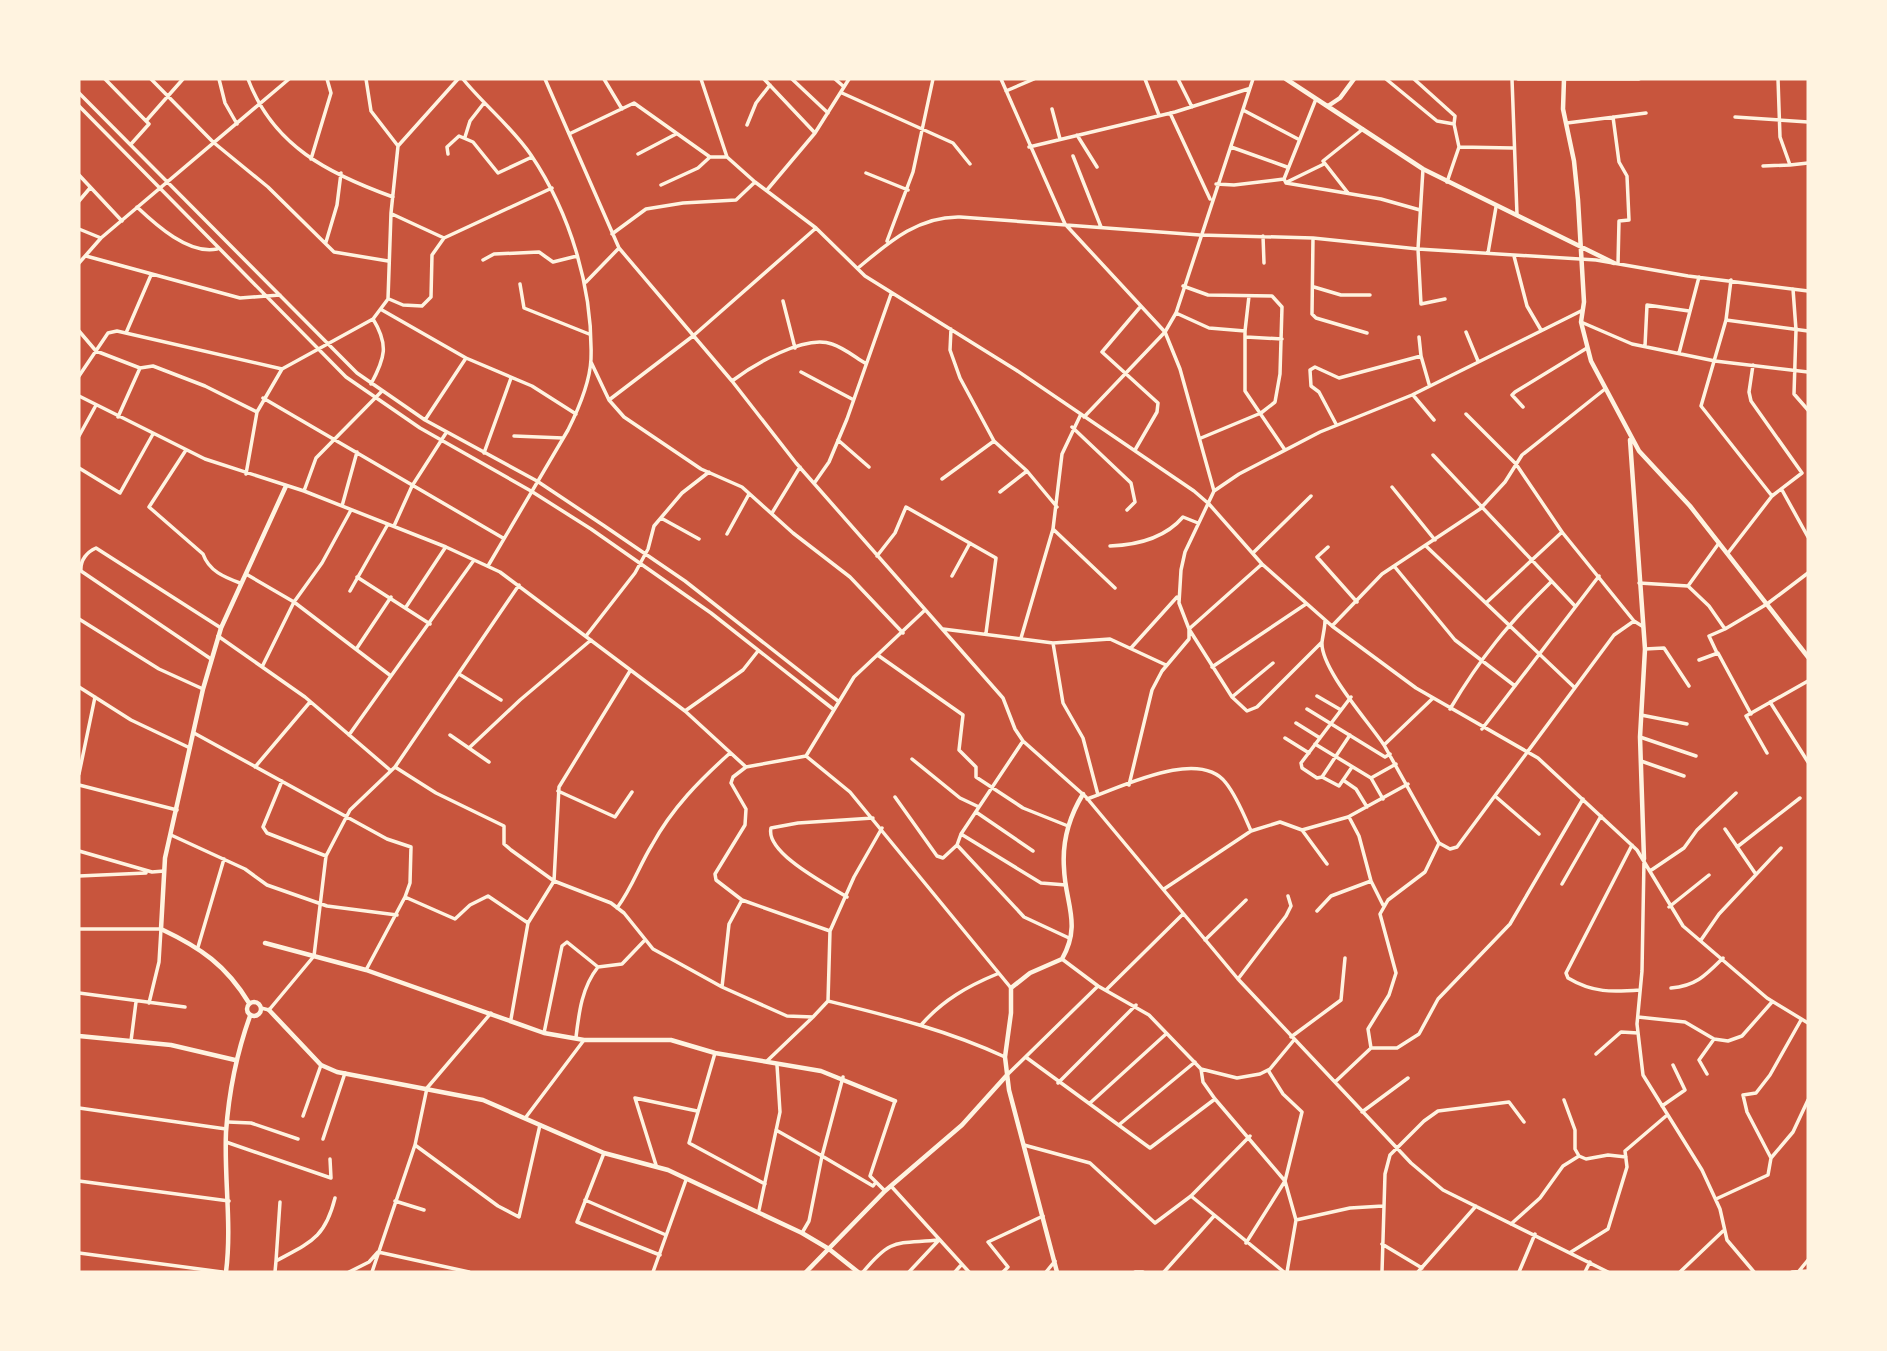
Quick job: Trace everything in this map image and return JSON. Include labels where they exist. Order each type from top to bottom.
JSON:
[{"type":"street","points":[[105,79],[149,124],[132,143]]},
{"type":"street","points":[[151,79],[212,142],[268,187],[334,252],[388,261]]},
{"type":"street","points":[[146,121],[183,79]]},
{"type":"street","points":[[219,79],[225,103],[237,124]]},
{"type":"street","points":[[248,79],[258,107],[301,154],[393,197]]},
{"type":"street","points":[[79,263],[101,238],[289,79]]},
{"type":"street","points":[[311,159],[331,93],[327,79]]},
{"type":"street","points":[[366,79],[371,111],[398,146]]},
{"type":"street","points":[[246,474],[257,412],[282,369],[373,319],[388,299],[391,214],[398,146],[460,79],[532,158],[552,188],[586,283],[591,360],[609,400],[642,430],[749,494],[850,577],[903,633]]},
{"type":"street","points":[[545,79],[619,248],[732,381],[800,467],[1003,698],[1015,729],[1023,741],[1083,794],[1238,979],[1362,1112],[1443,1190],[1608,1272]]},
{"type":"street","points":[[604,79],[622,109]]},
{"type":"street","points":[[701,79],[727,157],[755,182],[816,228],[858,268],[891,294],[951,329],[1082,415],[1209,504],[1262,564],[1332,626],[1433,699],[1482,729],[1530,752],[1632,844],[1644,859],[1669,907],[1683,926],[1772,1002],[1808,1023]]},
{"type":"street","points":[[764,79],[815,133]]},
{"type":"street","points":[[792,79],[828,113]]},
{"type":"street","points":[[835,79],[843,86]]},
{"type":"street","points":[[767,190],[815,133],[849,79]]},
{"type":"street","points":[[886,244],[908,190],[933,79]]},
{"type":"street","points":[[1000,79],[1028,147],[1065,224],[1165,332],[1180,369],[1214,491]]},
{"type":"street","points":[[1006,91],[1034,79]]},
{"type":"street","points":[[1145,79],[1159,115]]},
{"type":"street","points":[[1178,79],[1192,107]]},
{"type":"street","points":[[1021,638],[1053,529],[1062,454],[1072,427],[1165,332],[1176,313],[1199,235],[1253,79]]},
{"type":"street","points":[[1286,79],[1423,169],[1496,207],[1616,263]]},
{"type":"street","points":[[1328,106],[1340,97],[1354,79]]},
{"type":"street","points":[[1386,79],[1437,121],[1454,124]]},
{"type":"street","points":[[1414,79],[1455,116],[1459,146],[1447,182]]},
{"type":"street","points":[[1512,79],[1517,215]]},
{"type":"street","points":[[1518,79],[1639,79]]},
{"type":"street","points":[[1778,79],[1780,137],[1790,165]]},
{"type":"street","points":[[1564,80],[1563,109],[1574,161],[1584,302],[1581,322],[1587,348],[1605,389],[1639,451],[1690,506],[1808,657]]},
{"type":"street","points":[[747,125],[756,103],[770,86]]},
{"type":"street","points":[[1028,147],[1170,113],[1248,89]]},
{"type":"street","points":[[79,93],[132,143],[326,344],[371,384],[425,421],[537,481],[685,581],[838,701]]},
{"type":"street","points":[[842,93],[924,128],[958,146],[970,164]]},
{"type":"street","points":[[1285,181],[1287,167],[1316,99]]},
{"type":"street","points":[[465,137],[470,121],[484,103]]},
{"type":"street","points":[[569,134],[634,103],[710,157],[727,157]]},
{"type":"street","points":[[79,106],[162,186],[217,249],[269,297],[316,349],[346,377],[441,441],[531,491],[640,563],[759,650],[833,709]]},
{"type":"street","points":[[1052,109],[1060,139]]},
{"type":"street","points":[[1243,110],[1298,139]]},
{"type":"street","points":[[1170,113],[1211,201]]},
{"type":"street","points":[[1567,123],[1646,113]]},
{"type":"street","points":[[1613,117],[1619,162],[1627,176],[1630,200],[1629,220],[1619,221],[1616,263]]},
{"type":"street","points":[[1735,117],[1808,122]]},
{"type":"street","points":[[1285,181],[1324,162],[1363,129]]},
{"type":"street","points":[[638,154],[676,134]]},
{"type":"street","points":[[1077,135],[1097,167]]},
{"type":"street","points":[[448,154],[447,147],[459,136],[473,142],[498,173],[532,158]]},
{"type":"street","points":[[1231,146],[1287,167]]},
{"type":"street","points":[[1459,146],[1513,148]]},
{"type":"street","points":[[1073,156],[1101,227]]},
{"type":"street","points":[[662,185],[698,168],[710,157]]},
{"type":"street","points":[[1324,162],[1348,193]]},
{"type":"street","points":[[1763,166],[1808,163]]},
{"type":"street","points":[[1423,169],[1419,249],[1422,304],[1445,299]]},
{"type":"street","points":[[325,244],[337,205],[341,173]]},
{"type":"street","points":[[866,173],[908,190]]},
{"type":"street","points":[[79,175],[122,220]]},
{"type":"street","points":[[1216,184],[1285,181],[1420,210]]},
{"type":"street","points":[[612,235],[646,209],[682,203],[736,200],[755,182]]},
{"type":"street","points":[[79,201],[90,188]]},
{"type":"street","points":[[388,299],[412,307],[422,306],[431,297],[432,255],[444,238],[552,188]]},
{"type":"street","points":[[137,207],[186,243],[209,251],[217,249]]},
{"type":"street","points":[[1488,254],[1496,207]]},
{"type":"street","points":[[391,214],[444,238]]},
{"type":"street","points":[[858,268],[886,244],[913,228],[941,217],[1199,235],[1314,238],[1419,249],[1616,263],[1808,291]]},
{"type":"street","points":[[609,400],[693,336],[816,228]]},
{"type":"street","points":[[79,229],[101,238]]},
{"type":"street","points":[[1263,236],[1264,263]]},
{"type":"street","points":[[1314,238],[1312,314],[1316,318],[1367,333]]},
{"type":"street","points":[[586,283],[619,248]]},
{"type":"street","points":[[483,260],[494,254],[505,253],[539,252],[553,262],[577,256]]},
{"type":"street","points":[[86,256],[240,298],[280,295]]},
{"type":"street","points":[[1514,256],[1527,306],[1541,330]]},
{"type":"street","points":[[126,333],[151,275]]},
{"type":"street","points":[[1679,353],[1699,276]]},
{"type":"street","points":[[1731,280],[1726,320],[1701,406],[1772,496]]},
{"type":"street","points":[[520,284],[524,308],[589,334]]},
{"type":"street","points":[[1183,286],[1208,296],[1272,296],[1279,303],[1282,340],[1276,397],[1261,413],[1201,438]]},
{"type":"street","points":[[1314,287],[1341,295],[1370,295]]},
{"type":"street","points":[[1793,289],[1796,330],[1794,394],[1808,410]]},
{"type":"street","points":[[815,482],[829,463],[891,294]]},
{"type":"street","points":[[1249,296],[1245,331],[1245,391],[1285,450]]},
{"type":"street","points":[[783,302],[795,348]]},
{"type":"street","points":[[1645,346],[1647,305],[1689,312]]},
{"type":"street","points":[[1135,450],[1159,406],[1126,371],[1102,352],[1141,306]]},
{"type":"street","points":[[382,310],[466,358],[532,386],[576,414]]},
{"type":"street","points":[[1322,642],[1257,707],[1247,711],[1211,667],[1189,629],[1178,596],[1182,559],[1214,491],[1239,474],[1336,424],[1412,395],[1429,384],[1581,311]]},
{"type":"street","points":[[1176,313],[1209,328],[1245,331]]},
{"type":"street","points":[[371,384],[385,358],[386,347],[373,319]]},
{"type":"street","points":[[1726,320],[1808,331]]},
{"type":"street","points":[[1581,322],[1621,341],[1715,361],[1793,368],[1808,372]]},
{"type":"street","points":[[951,329],[950,350],[960,378],[994,441],[1027,471],[1057,507]]},
{"type":"street","points":[[79,331],[96,351],[140,369],[153,366],[205,386],[257,412]]},
{"type":"street","points":[[1466,331],[1478,360]]},
{"type":"street","points":[[79,376],[108,333],[126,333],[282,369]]},
{"type":"street","points":[[1246,337],[1282,340]]},
{"type":"street","points":[[1419,337],[1420,356],[1429,384]]},
{"type":"street","points":[[732,381],[766,358],[795,348],[829,342],[865,363]]},
{"type":"street","points":[[1522,407],[1512,395],[1515,391],[1587,348]]},
{"type":"street","points":[[1336,424],[1319,392],[1311,386],[1310,370],[1315,367],[1339,378],[1420,356]]},
{"type":"street","points":[[425,421],[466,358]]},
{"type":"street","points":[[488,566],[576,414],[591,360]]},
{"type":"street","points":[[1728,553],[1772,496],[1802,473],[1751,401],[1749,384],[1753,365]]},
{"type":"street","points":[[118,418],[140,369]]},
{"type":"street","points":[[801,372],[852,399]]},
{"type":"street","points":[[484,453],[510,378]]},
{"type":"street","points":[[1332,626],[1394,566],[1427,547],[1480,509],[1505,482],[1516,464],[1587,400],[1605,389]]},
{"type":"street","points":[[304,491],[316,458],[382,391]]},
{"type":"street","points":[[1412,395],[1434,420]]},
{"type":"street","points":[[79,396],[186,450],[246,474],[304,491],[488,566],[520,585],[685,711],[746,767]]},
{"type":"street","points":[[263,398],[503,538]]},
{"type":"street","points":[[79,436],[95,406]]},
{"type":"street","points":[[1466,414],[1516,464],[1562,531],[1634,621],[1642,626]]},
{"type":"street","points":[[1072,427],[1131,482],[1135,502],[1127,510]]},
{"type":"street","points":[[393,526],[412,486],[446,433]]},
{"type":"street","points":[[79,468],[120,493],[153,434]]},
{"type":"street","points":[[1630,435],[1640,550],[1642,626],[1646,649],[1640,737],[1644,859],[1637,1017],[1643,1075],[1702,1170],[1716,1199],[1723,1231],[1745,1265],[1754,1272]]},
{"type":"street","points":[[514,436],[563,438]]},
{"type":"street","points":[[838,440],[869,467]]},
{"type":"street","points":[[942,479],[994,441]]},
{"type":"street","points":[[186,450],[149,507],[203,554],[206,563],[223,577],[240,583]]},
{"type":"street","points":[[342,506],[357,452]]},
{"type":"street","points":[[1433,455],[1480,509],[1575,606]]},
{"type":"street","points":[[772,514],[800,467]]},
{"type":"street","points":[[586,636],[645,555],[654,526],[682,493],[710,471]]},
{"type":"street","points":[[1000,492],[1027,471]]},
{"type":"street","points":[[149,1003],[159,961],[164,871],[203,689],[221,628],[286,486]]},
{"type":"street","points":[[1392,487],[1434,540]]},
{"type":"street","points":[[1782,490],[1808,537]]},
{"type":"street","points":[[727,534],[749,494]]},
{"type":"street","points":[[1254,552],[1311,496]]},
{"type":"street","points":[[877,556],[895,533],[906,507],[996,558],[986,633]]},
{"type":"street","points":[[262,667],[295,602],[322,563],[351,510]]},
{"type":"street","points":[[1110,546],[1158,537],[1174,528],[1183,517],[1198,523]]},
{"type":"street","points":[[661,518],[699,539]]},
{"type":"street","points":[[350,590],[388,524]]},
{"type":"street","points":[[1053,529],[1115,588]]},
{"type":"street","points":[[1487,602],[1562,531]]},
{"type":"street","points":[[952,576],[971,543]]},
{"type":"street","points":[[1688,586],[1719,543]]},
{"type":"street","points":[[406,607],[446,547]]},
{"type":"street","points":[[1328,547],[1317,557],[1357,602]]},
{"type":"street","points":[[1427,547],[1574,687]]},
{"type":"street","points":[[211,659],[80,570],[80,564],[89,551],[96,548],[221,628]]},
{"type":"street","points":[[349,735],[474,560]]},
{"type":"street","points":[[1129,785],[1146,708],[1158,676],[1189,639],[1189,629],[1262,564]]},
{"type":"street","points":[[1394,566],[1449,633],[1516,686]]},
{"type":"street","points":[[244,573],[295,602],[391,676]]},
{"type":"street","points":[[1751,714],[1709,636],[1768,604],[1808,573]]},
{"type":"street","points":[[1482,729],[1598,576]]},
{"type":"street","points":[[357,577],[430,624]]},
{"type":"street","points":[[1450,709],[1480,659],[1508,624],[1551,582]]},
{"type":"street","points":[[1639,583],[1688,586],[1714,612],[1726,629]]},
{"type":"street","points":[[269,1010],[314,956],[326,856],[350,810],[394,767],[520,585]]},
{"type":"street","points":[[1131,648],[1178,596]]},
{"type":"street","points":[[357,648],[391,597]]},
{"type":"street","points":[[1211,667],[1306,604]]},
{"type":"street","points":[[806,757],[854,677],[924,611]]},
{"type":"street","points":[[79,619],[159,669],[203,689]]},
{"type":"street","points":[[1325,620],[1322,642],[1334,680],[1351,697],[1390,754],[1439,843],[1450,849],[1457,847],[1530,752],[1574,687],[1614,635],[1634,621]]},
{"type":"street","points":[[941,629],[1054,643],[1110,639],[1167,665]]},
{"type":"street","points":[[218,636],[310,702],[390,771]]},
{"type":"street","points":[[469,748],[520,700],[591,640]]},
{"type":"street","points":[[1054,643],[1063,703],[1083,738],[1098,796]]},
{"type":"street","points":[[1646,649],[1664,648],[1689,686]]},
{"type":"street","points":[[685,711],[743,670],[759,650]]},
{"type":"street","points":[[1699,660],[1717,653]]},
{"type":"street","points":[[879,656],[963,715],[959,750],[976,767],[976,777],[1023,808],[1068,825]]},
{"type":"street","points":[[1234,695],[1273,663]]},
{"type":"street","points":[[511,1019],[528,923],[554,881],[558,791],[630,671]]},
{"type":"street","points":[[458,674],[501,700]]},
{"type":"street","points":[[1767,753],[1746,716],[1808,681]]},
{"type":"street","points":[[79,687],[131,720],[191,749]]},
{"type":"street","points":[[79,774],[95,696]]},
{"type":"street","points":[[1317,696],[1341,710]]},
{"type":"street","points":[[1351,697],[1315,744],[1302,768],[1336,787],[1352,767]]},
{"type":"street","points":[[1384,745],[1433,699]]},
{"type":"street","points":[[255,767],[310,702]]},
{"type":"street","points":[[1769,702],[1808,762]]},
{"type":"street","points":[[1307,709],[1385,757],[1390,754]]},
{"type":"street","points":[[1642,715],[1687,723]]},
{"type":"street","points":[[1296,723],[1320,738]]},
{"type":"street","points":[[194,733],[347,818],[387,839],[411,847],[410,883],[405,897],[366,970]]},
{"type":"street","points":[[450,735],[489,762]]},
{"type":"street","points":[[1322,777],[1350,735]]},
{"type":"street","points":[[1640,737],[1696,756]]},
{"type":"street","points":[[1285,738],[1309,753]]},
{"type":"street","points":[[895,797],[937,856],[943,858],[957,845],[961,834],[1023,741]]},
{"type":"street","points":[[1315,744],[1371,778],[1383,799]]},
{"type":"street","points":[[617,908],[631,889],[651,846],[669,818],[690,790],[731,752]]},
{"type":"street","points":[[830,932],[741,900],[716,880],[715,874],[745,825],[746,809],[731,783],[733,777],[746,767],[806,757],[850,792],[1011,988],[1011,1013],[1005,1057],[1007,1075],[1057,1272]]},
{"type":"street","points":[[912,759],[960,799],[1033,850]]},
{"type":"street","points":[[1641,761],[1684,776]]},
{"type":"street","points":[[1371,778],[1396,764]]},
{"type":"street","points":[[394,767],[436,793],[504,826],[505,844],[554,881],[617,908],[653,949],[722,987],[787,1016],[813,1017]]},
{"type":"street","points":[[1087,799],[1180,768],[1208,771],[1226,781],[1251,831]]},
{"type":"street","points":[[1343,780],[1356,789],[1367,808]]},
{"type":"street","points":[[282,781],[263,827],[267,833],[326,856]]},
{"type":"street","points":[[1302,830],[1348,817],[1408,784]]},
{"type":"street","points":[[79,785],[177,810]]},
{"type":"street","points":[[558,791],[615,817],[632,792]]},
{"type":"street","points":[[1650,871],[1684,848],[1696,830],[1736,793]]},
{"type":"street","points":[[1011,988],[1030,973],[1062,959],[1074,922],[1066,885],[1064,853],[1068,825],[1083,794]]},
{"type":"street","points":[[1495,796],[1539,834]]},
{"type":"street","points":[[1737,847],[1800,798]]},
{"type":"street","points":[[1335,1082],[1371,1048],[1397,1048],[1419,1034],[1438,999],[1510,924],[1583,799]]},
{"type":"street","points":[[1562,884],[1601,816]]},
{"type":"street","points":[[1348,817],[1359,836],[1371,881],[1384,907]]},
{"type":"street","points":[[847,897],[783,855],[771,839],[771,828],[798,823],[873,818]]},
{"type":"street","points":[[1164,889],[1251,831],[1280,822],[1302,830],[1327,864]]},
{"type":"street","points":[[765,1062],[828,1001],[830,932],[882,828]]},
{"type":"street","points":[[1725,829],[1755,873]]},
{"type":"street","points":[[961,834],[1041,883],[1066,885]]},
{"type":"street","points":[[171,835],[224,859],[267,885],[355,911],[397,915]]},
{"type":"street","points":[[1371,1048],[1368,1029],[1389,995],[1396,973],[1381,919],[1384,907],[1388,900],[1425,872],[1439,843]]},
{"type":"street","points":[[1632,844],[1566,973],[1568,978],[1588,989],[1609,992],[1640,990]]},
{"type":"street","points":[[957,845],[1024,917],[1069,939]]},
{"type":"street","points":[[1700,940],[1718,914],[1781,849]]},
{"type":"street","points":[[79,851],[152,872]]},
{"type":"street","points":[[198,947],[224,859]]},
{"type":"street","points":[[79,876],[164,871]]},
{"type":"street","points":[[1669,907],[1709,875]]},
{"type":"street","points":[[1317,911],[1331,896],[1371,881]]},
{"type":"street","points":[[405,897],[455,919],[480,897],[488,896],[528,923]]},
{"type":"street","points":[[1238,979],[1286,916],[1291,906],[1288,896]]},
{"type":"street","points":[[722,987],[729,924],[741,900]]},
{"type":"street","points":[[1206,940],[1246,900]]},
{"type":"street","points":[[1106,990],[1183,914]]},
{"type":"street","points":[[79,929],[161,929],[198,947],[235,980],[249,1003]]},
{"type":"street","points":[[544,1033],[562,946],[567,942],[598,967],[622,964],[644,941]]},
{"type":"street","points":[[265,943],[366,970],[511,1019],[544,1033],[584,1040],[671,1040],[715,1053],[843,1077],[895,1101],[870,1176],[884,1191]]},
{"type":"street","points":[[1201,1069],[1237,1078],[1268,1070],[1293,1038],[1341,1000],[1345,958]]},
{"type":"street","points":[[1671,988],[1690,986],[1700,981],[1723,958]]},
{"type":"street","points":[[1062,959],[1098,986],[1136,1005],[1195,1062],[1201,1069],[1203,1082],[1215,1099],[1250,1136],[1285,1181],[1296,1220],[1284,1272],[1191,1196]]},
{"type":"street","points":[[576,1037],[585,988],[598,967]]},
{"type":"street","points":[[922,1024],[940,1004],[971,985],[997,974]]},
{"type":"street","points":[[806,1272],[884,1191],[962,1125],[1007,1075],[1027,1059],[1098,986]]},
{"type":"street","points":[[79,993],[185,1007]]},
{"type":"street","points":[[828,1001],[922,1024],[1005,1057]]},
{"type":"street","points":[[131,1041],[136,1002]]},
{"type":"street","points":[[1637,1017],[1685,1022],[1714,1039],[1728,1041],[1742,1036],[1772,1002]]},
{"type":"street","points":[[249,1003],[256,1003],[269,1010],[321,1065],[345,1073],[483,1100],[604,1153],[656,1165],[759,1210],[830,1249],[861,1272],[884,1247],[897,1242],[939,1240]]},
{"type":"street","points":[[249,1003],[246,1010],[250,1016]]},
{"type":"street","points":[[1058,1083],[1136,1005]]},
{"type":"street","points":[[250,1016],[257,1016],[261,1008]]},
{"type":"street","points":[[372,1272],[415,1145],[427,1088],[491,1013]]},
{"type":"street","points":[[79,1253],[224,1272],[230,1201],[226,1129],[235,1060],[250,1016]]},
{"type":"street","points":[[1771,1158],[1747,1112],[1743,1095],[1756,1093],[1770,1075],[1801,1020]]},
{"type":"street","points":[[1596,1054],[1621,1032],[1638,1033]]},
{"type":"street","points":[[1090,1103],[1166,1034]]},
{"type":"street","points":[[79,1036],[170,1045],[235,1060]]},
{"type":"street","points":[[1707,1074],[1699,1060],[1714,1039]]},
{"type":"street","points":[[526,1117],[584,1040]]},
{"type":"street","points":[[715,1053],[689,1143],[765,1184]]},
{"type":"street","points":[[1027,1059],[1150,1148],[1215,1099]]},
{"type":"street","points":[[1120,1124],[1195,1062]]},
{"type":"street","points":[[303,1116],[321,1065]]},
{"type":"street","points":[[759,1210],[780,1112],[777,1065]]},
{"type":"street","points":[[1662,1105],[1685,1090],[1673,1065]]},
{"type":"street","points":[[1246,1243],[1285,1181],[1302,1112],[1283,1094],[1268,1070]]},
{"type":"street","points":[[323,1139],[345,1073]]},
{"type":"street","points":[[802,1233],[809,1221],[822,1156],[843,1077]]},
{"type":"street","points":[[1362,1112],[1408,1078]]},
{"type":"street","points":[[656,1165],[635,1098],[697,1111]]},
{"type":"street","points":[[1564,1100],[1575,1130],[1575,1149],[1579,1156],[1586,1159],[1608,1155],[1626,1157]]},
{"type":"street","points":[[1716,1199],[1768,1175],[1771,1158],[1793,1132],[1808,1100]]},
{"type":"street","points":[[1382,1272],[1385,1174],[1390,1155],[1438,1111],[1509,1102],[1524,1122]]},
{"type":"street","points":[[79,1108],[226,1129]]},
{"type":"street","points":[[1571,1252],[1608,1229],[1623,1183],[1625,1151],[1666,1116]]},
{"type":"street","points":[[228,1122],[251,1123],[298,1139]]},
{"type":"street","points":[[415,1145],[498,1206],[519,1217],[540,1124]]},
{"type":"street","points":[[776,1130],[873,1186],[876,1182]]},
{"type":"street","points":[[1024,1145],[1090,1163],[1155,1223],[1191,1196],[1250,1136]]},
{"type":"street","points":[[226,1142],[331,1178],[330,1159]]},
{"type":"street","points":[[604,1153],[577,1222],[660,1255]]},
{"type":"street","points":[[1511,1224],[1540,1198],[1563,1166],[1579,1156]]},
{"type":"street","points":[[653,1272],[686,1180]]},
{"type":"street","points":[[79,1181],[230,1201]]},
{"type":"street","points":[[891,1186],[969,1272]]},
{"type":"street","points":[[276,1261],[319,1236],[325,1228],[335,1198]]},
{"type":"street","points":[[585,1200],[666,1235]]},
{"type":"street","points":[[395,1201],[424,1210]]},
{"type":"street","points":[[275,1272],[280,1202]]},
{"type":"street","points":[[1296,1220],[1350,1208],[1383,1206]]},
{"type":"street","points":[[1382,1244],[1420,1270],[1476,1206]]},
{"type":"street","points":[[1003,1272],[1008,1267],[988,1242],[1043,1216]]},
{"type":"street","points":[[1164,1272],[1214,1216]]},
{"type":"street","points":[[1679,1272],[1723,1231]]},
{"type":"street","points":[[1519,1272],[1535,1234]]},
{"type":"street","points":[[909,1272],[939,1240]]},
{"type":"street","points":[[378,1252],[469,1272]]},
{"type":"street","points":[[349,1272],[369,1262],[378,1252]]},
{"type":"street","points":[[1798,1271],[1808,1260]]},
{"type":"street","points":[[1046,1272],[1055,1261]]},
{"type":"street","points":[[1585,1272],[1590,1262]]},
{"type":"street","points":[[955,1272],[962,1264]]},
{"type":"street","points":[[1792,1272],[1808,1271]]},
{"type":"street","points":[[1135,1272],[1143,1272]]}]
